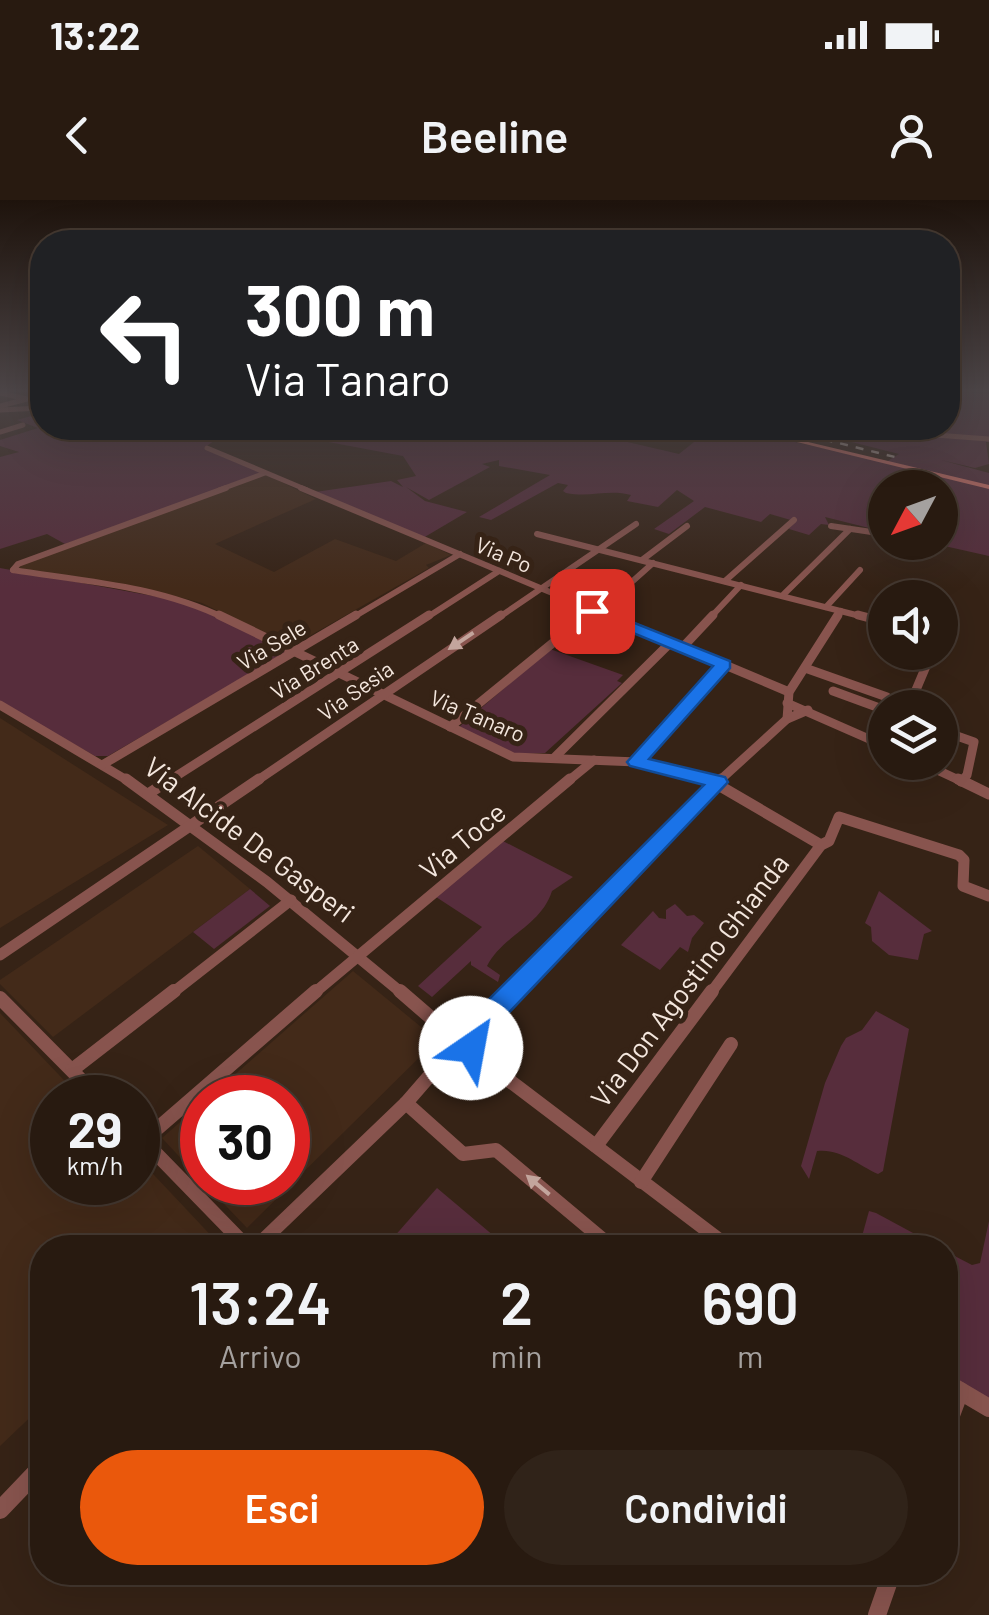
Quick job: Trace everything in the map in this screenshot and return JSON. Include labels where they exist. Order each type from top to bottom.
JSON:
[{"type":"main road","points":[[860,456],[989,487]]},
{"type":"street","name":"Via Po","points":[[225,456],[724,665],[788,706],[868,739]]},
{"type":"street","name":"Via Tanaro","points":[[266,473],[18,564],[12,570],[200,606],[513,757],[636,762],[718,782]]},
{"type":"street","points":[[726,581],[794,520]]},
{"type":"street","name":"Via Sesia","points":[[0,956],[636,524]]},
{"type":"street","points":[[642,560],[687,526]]},
{"type":"street","points":[[831,526],[868,532]]},
{"type":"street","points":[[783,596],[850,529]]},
{"type":"street","points":[[537,534],[868,618]]},
{"type":"street","name":"Via Sele","points":[[102,765],[460,554]]},
{"type":"street","points":[[450,727],[653,562]]},
{"type":"street","points":[[826,607],[860,570]]},
{"type":"street","name":"Via Brenta","points":[[148,794],[498,571]]},
{"type":"street","points":[[682,648],[741,585]]},
{"type":"street","points":[[269,1235],[406,1103],[452,1043],[462,1054],[788,706],[841,611]]},
{"type":"street","points":[[554,758],[670,643]]},
{"type":"street","points":[[636,762],[724,665]]},
{"type":"street","points":[[806,668],[868,690]]},
{"type":"street","points":[[833,691],[868,704]]},
{"type":"street","name":"Via Alcide De Gasperi","points":[[0,706],[102,765],[194,826],[358,954],[452,1043]]},
{"type":"street","points":[[958,736],[974,742],[968,774],[961,782]]},
{"type":"street","name":"Via Toce","points":[[160,1121],[594,760]]},
{"type":"street","points":[[957,780],[989,794]]},
{"type":"street","points":[[718,782],[822,845]]},
{"type":"street","name":"Via Don Agostino Ghianda","points":[[596,1146],[828,841],[839,817],[959,855],[964,860],[963,886],[989,896]]},
{"type":"street","points":[[72,1070],[291,900]]},
{"type":"street","points":[[0,998],[77,1075]]},
{"type":"street","points":[[469,1043],[711,1235]]},
{"type":"street","points":[[641,1182],[732,1044]]},
{"type":"street","points":[[406,1103],[463,1154],[496,1150],[598,1235]]},
{"type":"street","points":[[160,1158],[235,1235]]},
{"type":"street","points":[[958,1390],[989,1408]]},
{"type":"street","points":[[0,1510],[30,1479]]},
{"type":"street","points":[[877,1615],[887,1585]]},
{"type":"shaded area","points":[[223,456],[263,473],[65,544],[47,534],[0,549],[0,457]]},
{"type":"shaded area","points":[[403,456],[859,456],[886,462],[896,456],[988,456],[989,464],[975,468],[941,460],[989,473],[989,556],[958,549],[958,470],[868,470],[868,528],[825,517],[829,525],[821,524],[809,535],[789,529],[794,521],[770,514],[761,522],[705,507],[669,534],[654,529],[694,501],[677,490],[658,507],[627,501],[631,495],[623,493],[566,493],[563,491],[568,485],[558,483],[491,520],[479,517],[550,475],[499,466],[499,460],[482,464],[490,467],[429,500],[406,487],[425,501],[467,512],[423,538],[315,492],[391,481],[403,487],[397,480],[416,476]]},
{"type":"shaded area","points":[[265,474],[316,499],[215,544],[274,572],[335,539],[396,561],[426,543],[451,555],[426,565],[429,568],[290,647],[202,603],[19,571],[19,566]]},
{"type":"shaded area","points":[[0,568],[186,602],[287,652],[108,756],[95,756],[0,702]]},
{"type":"shaded area","points":[[550,649],[623,675],[617,681],[622,683],[545,753],[514,754],[459,727]]},
{"type":"shaded area","points":[[0,718],[168,825],[0,928]]},
{"type":"shaded area","points":[[501,840],[573,877],[552,891],[531,922],[494,955],[487,966],[500,975],[498,982],[471,965],[471,961],[432,997],[418,986],[482,927],[433,895]]},
{"type":"shaded area","points":[[198,846],[250,889],[53,1037],[0,984],[0,980]]},
{"type":"shaded area","points":[[250,889],[270,906],[214,949],[193,932]]},
{"type":"shaded area","points":[[879,891],[932,931],[924,934],[918,960],[889,955],[872,941],[871,927],[865,923]]},
{"type":"shaded area","points":[[675,904],[687,916],[694,915],[704,923],[692,938],[688,952],[680,947],[660,970],[621,945],[653,911],[666,919],[666,910]]},
{"type":"shaded area","points":[[353,971],[437,1040],[310,1166],[310,1075],[234,1075]]},
{"type":"shaded area","points":[[876,1011],[909,1029],[883,1171],[878,1174],[841,1155],[817,1151],[809,1179],[801,1166],[825,1083],[846,1038],[862,1030]]},
{"type":"shaded area","points":[[0,1013],[59,1075],[30,1075],[30,1205],[160,1205],[160,1181],[210,1235],[30,1235],[30,1417],[0,1446]]},
{"type":"shaded area","points":[[180,1122],[180,1157],[162,1138]]},
{"type":"shaded area","points":[[437,1188],[493,1235],[396,1235]]},
{"type":"shaded area","points":[[225,1205],[270,1205],[247,1228]]},
{"type":"shaded area","points":[[869,1211],[917,1235],[862,1235]]},
{"type":"shaded area","points":[[989,1221],[989,1400],[958,1382],[958,1258],[972,1265],[980,1263]]},
{"type":"railway","points":[[891,456],[895,457]]},
{"type":"route","points":[[471,1048],[470,1036],[718,782],[636,762],[724,665],[592,611]]}]
